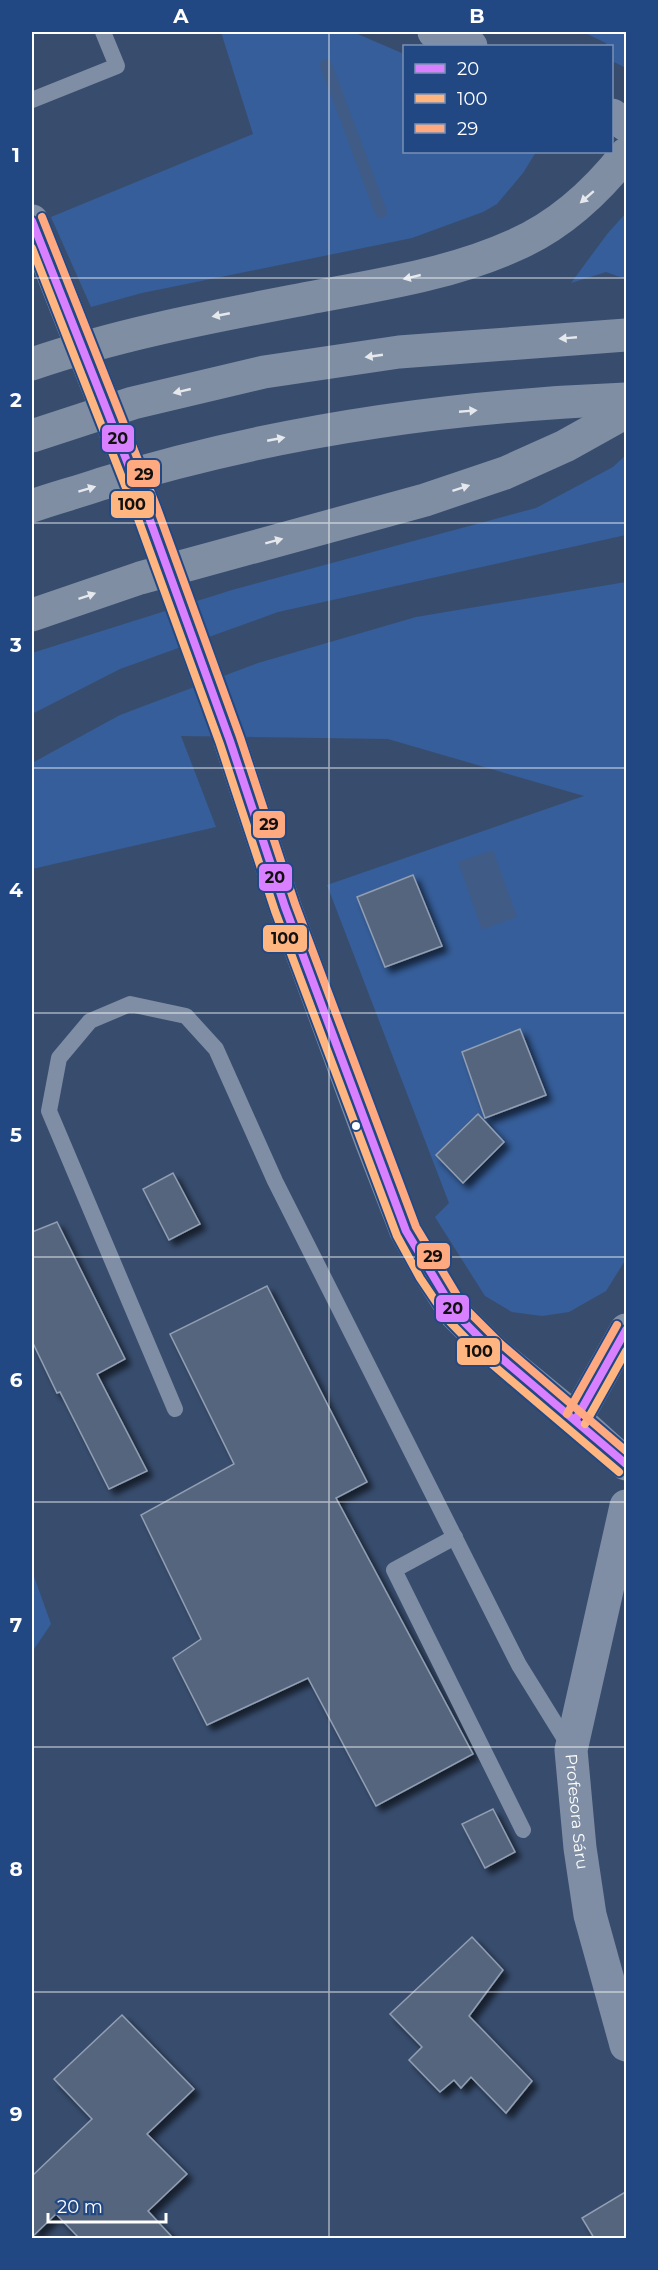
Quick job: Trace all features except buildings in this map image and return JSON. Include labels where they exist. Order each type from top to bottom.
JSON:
[{"type":"highway","points":[[32,363],[81,347],[209,317],[459,267],[516,245],[561,219],[602,185],[627,154]]},
{"type":"highway","points":[[32,436],[133,403],[264,372],[399,352],[627,335]]},
{"type":"highway","points":[[32,507],[148,470],[274,439],[400,417],[589,401],[624,410]]},
{"type":"highway","points":[[32,615],[140,578],[425,500],[505,473],[565,446],[624,410]]},
{"type":"street","points":[[434,32],[468,45]]},
{"type":"street","points":[[613,116],[627,125]]},
{"type":"street","points":[[32,221],[147,512]]},
{"type":"street","points":[[230,741],[285,907],[370,1141],[406,1231],[456,1314],[494,1352],[627,1464]]},
{"type":"street","points":[[576,1419],[627,1330]]},
{"type":"street","name":"Profesora Sáru","points":[[627,1506],[571,1749],[580,1848],[590,1915],[617,2017],[627,2045]]},
{"type":"lane","points":[[32,100],[117,66],[103,32]]},
{"type":"lane","points":[[175,1409],[49,1112],[59,1058],[90,1021],[130,1004],[186,1016],[216,1049],[275,1181],[519,1665],[571,1749]]},
{"type":"lane","points":[[455,1538],[394,1570],[523,1830]]},
{"type":"shaded area","points":[[221,32],[353,32],[403,54],[403,153],[535,153],[523,173],[497,204],[483,212],[412,238],[142,293],[91,307],[51,217],[253,134]]},
{"type":"shaded area","points":[[583,32],[626,32],[626,68],[613,62],[613,45],[606,45]]},
{"type":"shaded area","points":[[626,213],[626,279],[606,272],[571,283],[608,233]]},
{"type":"shaded area","points":[[626,455],[626,535],[278,612],[120,669],[32,714],[32,653],[232,590],[536,508],[613,467]]},
{"type":"shaded area","points":[[626,582],[626,1259],[606,1291],[569,1312],[542,1316],[512,1312],[485,1296],[435,1217],[449,1203],[327,885],[584,796],[388,739],[181,736],[216,827],[32,869],[32,763],[120,715],[258,663],[416,617]]},
{"type":"shaded area","points":[[493,850],[517,917],[482,930],[458,862]]},
{"type":"shaded area","points":[[32,1571],[51,1624],[32,1652]]},
{"type":"waterway","points":[[326,65],[381,212]]},
{"type":"tunnel","points":[[147,512],[230,741]]},
{"type":"transit line","name":"29","points":[[42,217],[157,508],[240,737],[295,904],[416,1227],[464,1307],[501,1344],[626,1451]]},
{"type":"transit line","name":"20","points":[[32,221],[147,512],[230,741],[285,907],[406,1231],[456,1314],[494,1352],[626,1464]]},
{"type":"transit line","name":"100","points":[[32,248],[137,516],[220,744],[275,911],[397,1236],[420,1278],[449,1321],[487,1360],[619,1472]]},
{"type":"transit line","name":"29","points":[[567,1414],[617,1325]]},
{"type":"transit line","name":"20","points":[[576,1419],[626,1330]]},
{"type":"transit line","name":"100","points":[[585,1424],[626,1351]]}]
